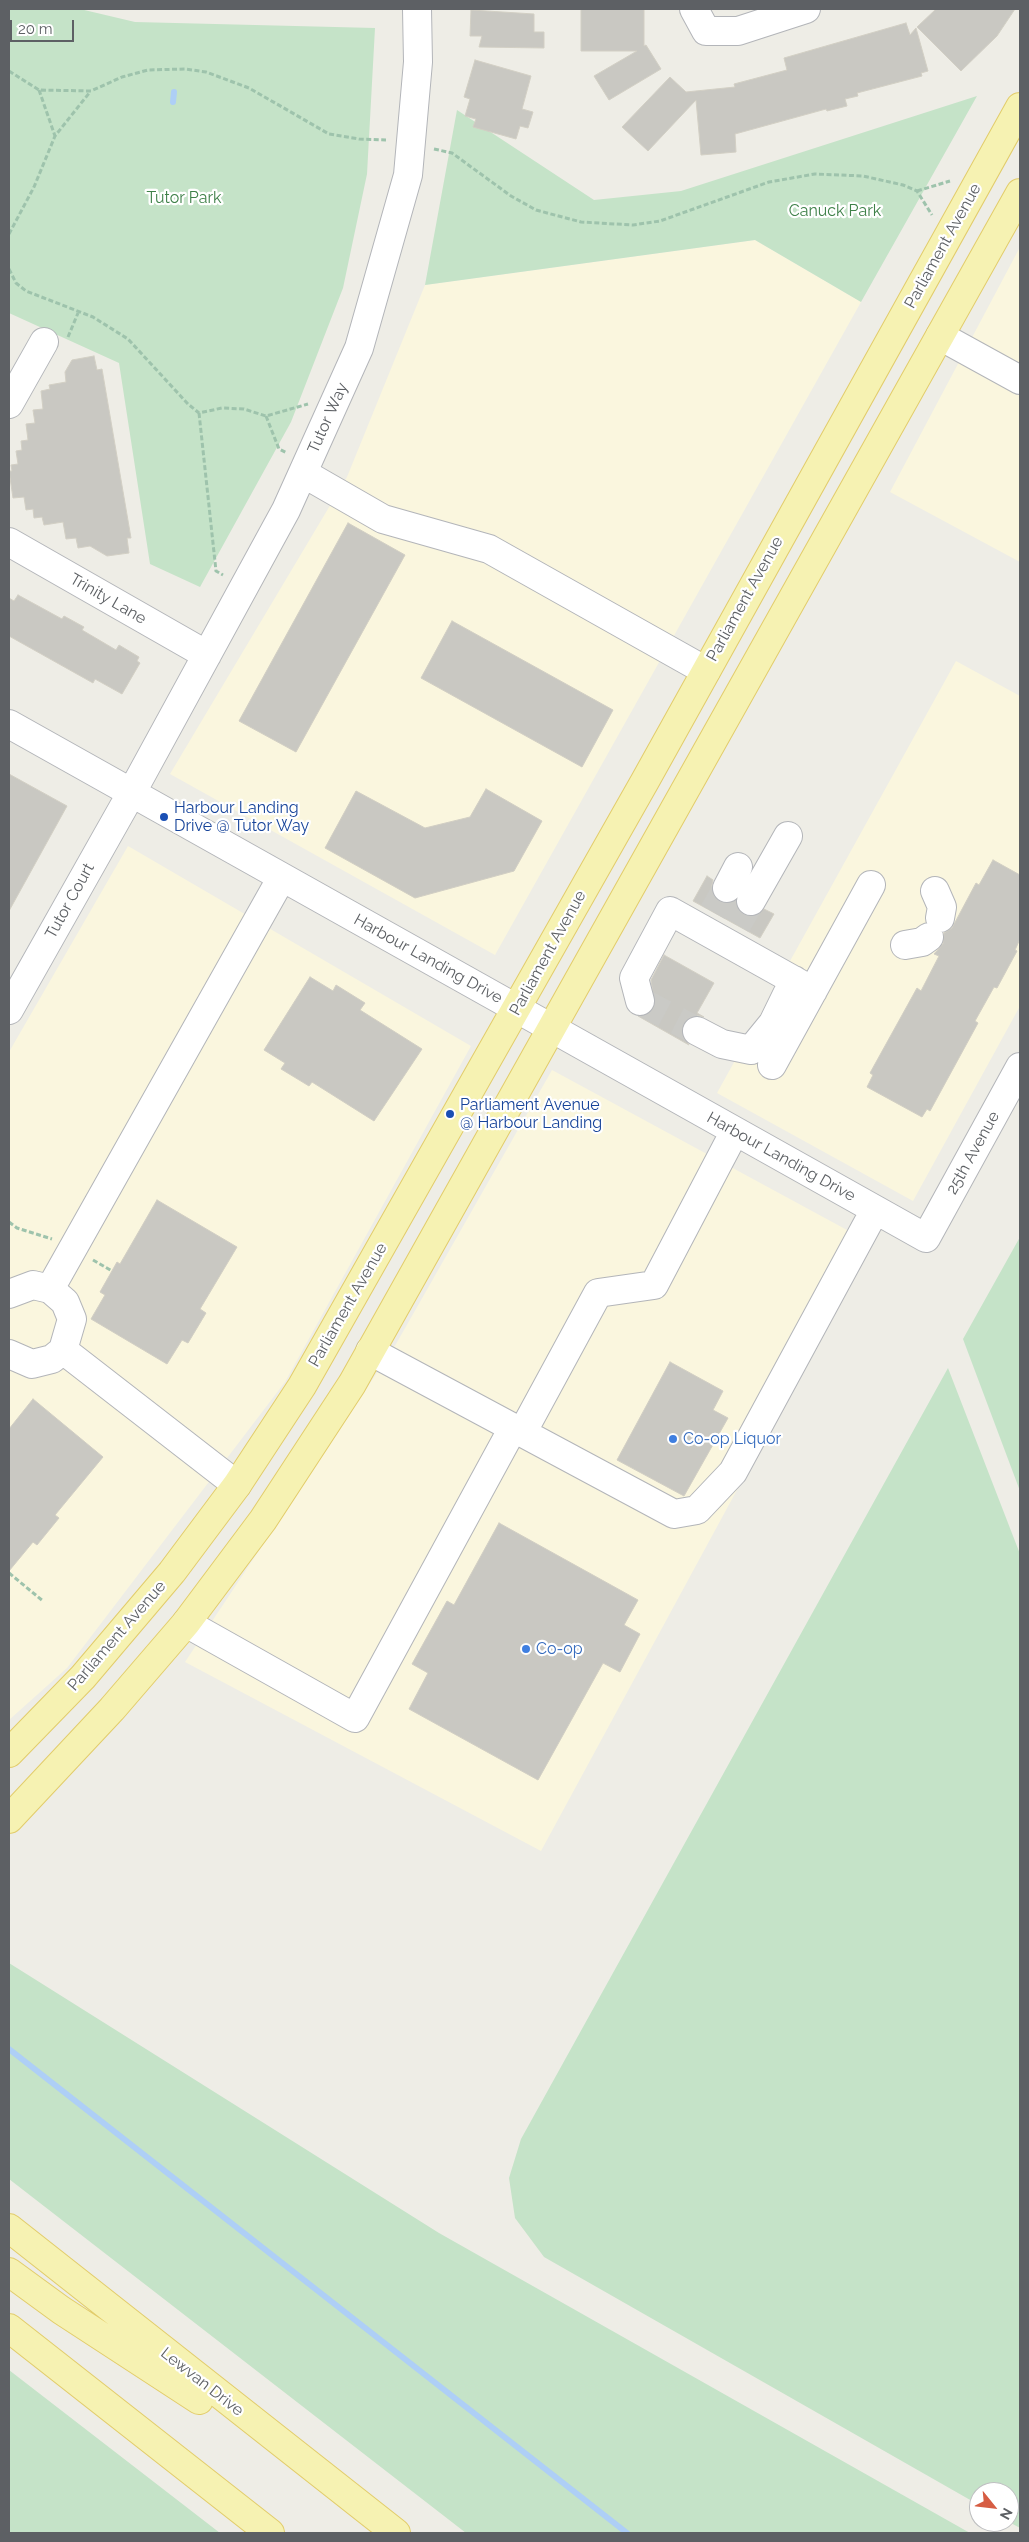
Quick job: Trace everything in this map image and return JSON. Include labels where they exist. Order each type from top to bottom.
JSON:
[{"type":"main road","name":"Parliament Avenue","points":[[9,1752],[83,1677],[172,1572],[237,1485],[302,1386],[517,1009],[1020,107]]},
{"type":"main road","points":[[9,1820],[112,1709],[186,1623],[263,1520],[352,1384],[1020,193]]},
{"type":"main road","name":"Lewvan Drive","points":[[9,2228],[396,2533]]},
{"type":"main road","points":[[9,2272],[61,2310],[359,2504]]},
{"type":"main road","points":[[9,2328],[270,2533]]},
{"type":"street","name":"Tutor Way","points":[[132,792],[286,510],[359,348],[408,175],[418,62],[417,9]]},
{"type":"street","points":[[694,9],[706,31],[738,31],[806,9]]},
{"type":"street","points":[[940,336],[1020,380]]},
{"type":"street","points":[[9,404],[44,342]]},
{"type":"street","points":[[305,468],[382,519],[489,549],[706,671]]},
{"type":"street","name":"Trinity Lane","points":[[9,542],[207,655]]},
{"type":"street","name":"Harbour Landing Drive","points":[[9,724],[926,1238]]},
{"type":"street","name":"Tutor Court","points":[[9,1010],[132,792]]},
{"type":"street","points":[[751,901],[788,836]]},
{"type":"street","points":[[50,1289],[282,877]]},
{"type":"street","points":[[697,1031],[722,1044],[751,1050],[803,985],[871,885]]},
{"type":"street","points":[[925,933],[942,907],[934,891]]},
{"type":"street","points":[[640,1001],[634,978],[670,912],[708,921],[732,934],[803,985]]},
{"type":"street","points":[[772,1065],[803,985]]},
{"type":"street","name":"25th Avenue","points":[[926,1238],[1020,1067]]},
{"type":"street","points":[[186,1623],[355,1718],[598,1293],[654,1285],[735,1131]]},
{"type":"street","points":[[370,1351],[674,1514],[697,1510],[733,1472],[875,1210]]},
{"type":"street","points":[[9,1354],[32,1364],[52,1359],[63,1350],[72,1319],[65,1302],[50,1289],[33,1285],[10,1291]]},
{"type":"street","points":[[63,1350],[237,1485]]},
{"type":"path","points":[[9,71],[38,90],[91,91],[122,77],[148,70],[185,69],[206,72],[249,88],[329,134],[359,139],[382,139]]},
{"type":"path","points":[[38,90],[55,136]]},
{"type":"path","points":[[9,234],[34,187],[55,136],[91,91]]},
{"type":"path","points":[[446,152],[511,196],[536,210],[581,222],[633,225],[660,221],[769,182],[815,174],[839,174],[885,180],[917,191],[940,228],[950,233]]},
{"type":"path","points":[[9,269],[16,283],[26,292],[93,317],[128,339],[188,404],[199,413],[216,571],[244,587]]},
{"type":"path","points":[[70,335],[78,313]]},
{"type":"path","points":[[199,413],[222,408],[244,409],[266,416],[301,405],[336,399]]},
{"type":"path","points":[[266,416],[279,449],[305,468]]},
{"type":"path","points":[[9,1573],[42,1601]]},
{"type":"shaded area","points":[[755,240],[861,302],[495,955],[170,774],[347,477],[425,285]]},
{"type":"shaded area","points":[[1020,247],[1020,562],[890,492]]},
{"type":"shaded area","points":[[956,661],[1020,696],[1020,1006],[913,1201],[717,1093]]},
{"type":"shaded area","points":[[128,846],[471,1046],[285,1382],[67,1668],[9,1720],[9,1052]]},
{"type":"shaded area","points":[[552,1070],[871,1243],[541,1851],[185,1662],[396,1344]]},
{"type":"green space","name":"Tutor Park","points":[[9,9],[80,9],[135,22],[375,28],[367,174],[343,288],[291,422],[200,587],[150,564],[119,363],[9,313]]},
{"type":"green space","name":"Canuck Park","points":[[977,96],[861,302],[755,240],[425,285],[457,110],[594,200],[681,191]]},
{"type":"green space","points":[[1020,1237],[1020,1491],[963,1339]]},
{"type":"green space","points":[[948,1368],[1020,1554],[1020,2528],[1019,2482],[969,2482],[969,2499],[544,2257],[515,2218],[509,2178],[521,2139]]},
{"type":"green space","points":[[9,1963],[439,2233],[970,2533],[466,2533],[9,2179]]},
{"type":"green space","points":[[9,2370],[220,2533],[9,2533]]},
{"type":"building","points":[[581,9],[644,9],[644,46],[646,45],[661,69],[609,100],[594,76],[637,51],[581,51]]},
{"type":"building","points":[[936,9],[1015,9],[997,36],[961,71],[917,27]]},
{"type":"building","points":[[471,10],[534,14],[534,32],[544,32],[544,48],[479,47],[482,36],[470,36]]},
{"type":"building","points":[[906,23],[910,35],[916,28],[928,71],[921,73],[922,76],[857,93],[858,96],[845,99],[847,106],[827,111],[826,109],[735,134],[736,152],[701,155],[696,100],[648,151],[622,127],[670,77],[686,92],[735,87],[734,84],[787,70],[784,58]]},
{"type":"building","points":[[475,60],[531,76],[522,109],[533,112],[528,128],[520,126],[516,139],[473,127],[476,119],[465,116],[470,99],[464,97]]},
{"type":"building","points":[[94,356],[97,370],[102,369],[131,538],[127,538],[129,553],[107,556],[90,546],[78,548],[76,538],[66,539],[63,522],[44,525],[42,517],[34,518],[33,509],[26,510],[24,497],[13,498],[9,471],[12,471],[11,465],[18,464],[16,451],[22,450],[21,441],[28,440],[26,424],[35,423],[33,410],[43,409],[41,391],[50,389],[49,385],[66,382],[65,372],[72,360]]},
{"type":"building","points":[[348,523],[405,555],[296,752],[239,721]]},
{"type":"building","points":[[18,595],[62,619],[64,616],[84,627],[82,630],[116,650],[119,645],[139,657],[137,661],[140,663],[122,694],[95,679],[93,683],[9,636],[9,598],[14,601]]},
{"type":"building","points":[[452,621],[613,710],[582,767],[421,678]]},
{"type":"building","points":[[9,774],[67,806],[9,911]]},
{"type":"building","points":[[486,789],[542,821],[514,871],[415,898],[325,848],[356,791],[425,828],[470,817]]},
{"type":"building","points":[[993,860],[1020,875],[1020,939],[1015,950],[1017,951],[997,988],[994,987],[975,1021],[978,1023],[930,1111],[927,1109],[922,1117],[867,1087],[873,1075],[870,1073],[917,988],[921,991],[939,956],[934,954],[943,944],[944,933],[952,928],[976,883],[979,885]]},
{"type":"building","points":[[707,876],[713,880],[711,889],[714,897],[719,902],[727,904],[735,901],[738,909],[743,914],[751,917],[758,915],[764,909],[774,914],[760,938],[693,901]]},
{"type":"building","points":[[664,955],[714,983],[697,1013],[704,1017],[697,1015],[689,1018],[683,1024],[681,1032],[689,1045],[638,1016],[651,1012],[655,1006],[651,980]]},
{"type":"building","points":[[310,977],[333,991],[336,985],[365,1003],[360,1010],[422,1049],[374,1121],[312,1082],[309,1086],[281,1069],[285,1063],[264,1050]]},
{"type":"building","points":[[157,1200],[237,1247],[200,1309],[206,1313],[188,1343],[182,1340],[167,1364],[91,1319],[105,1295],[100,1292],[117,1262],[120,1264]]},
{"type":"building","name":"Co-op Liquor","points":[[670,1362],[723,1391],[713,1410],[728,1418],[684,1496],[617,1460]]},
{"type":"building","points":[[33,1399],[103,1457],[55,1515],[59,1518],[37,1545],[33,1542],[9,1571],[9,1429]]},
{"type":"building","name":"Co-op","points":[[499,1523],[638,1600],[624,1625],[640,1634],[620,1672],[603,1663],[538,1780],[409,1709],[428,1673],[412,1664],[447,1601],[454,1605]]},
{"type":"waterway","points":[[173,102],[174,92]]},
{"type":"waterway","points":[[9,2049],[627,2533]]},
{"type":"tunnel","points":[[713,912],[727,888]]},
{"type":"tunnel","points":[[737,925],[751,901]]},
{"type":"tunnel","points":[[640,1001],[697,1031]]},
{"type":"place","name":"Harbour Landing Drive @ Tutor Way","points":[[164,817]]},
{"type":"place","name":"Parliament Avenue @ Harbour Landing","points":[[450,1114]]},
{"type":"place","name":"Co-op Liquor","points":[[673,1439]]},
{"type":"place","name":"Co-op","points":[[526,1649]]}]
